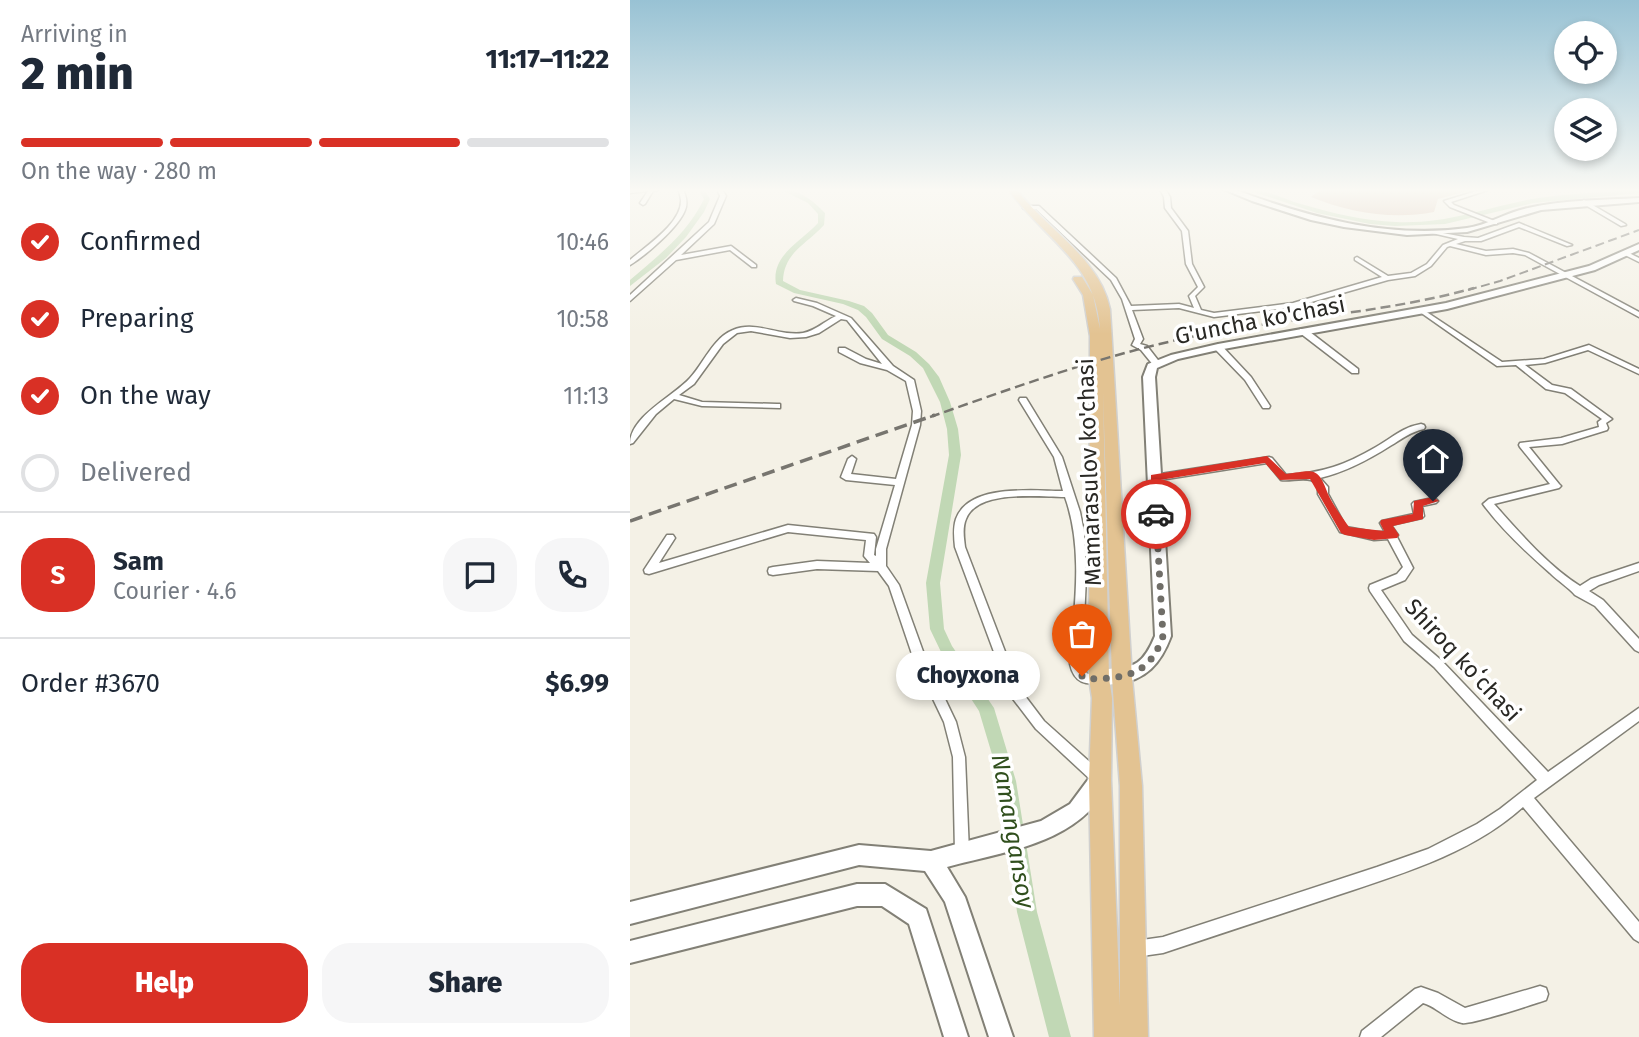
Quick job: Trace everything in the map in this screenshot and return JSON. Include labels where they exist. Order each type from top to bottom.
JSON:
[{"type":"main road","name":"Mamarasulov ko'chasi","points":[[1043,237],[1073,270],[1088,295],[1096,336],[1099,678],[1102,698],[1100,780],[1108,1037]]},
{"type":"main road","name":"Mamarasulov ko'chasi","points":[[1054,237],[1084,268],[1101,294],[1107,337],[1122,678],[1130,786],[1133,1037]]},
{"type":"street","points":[[630,263],[659,237]]},
{"type":"street","points":[[630,299],[697,237]]},
{"type":"street","points":[[1071,237],[1114,279],[1129,309],[1139,339],[1136,345],[1144,348],[1157,364]]},
{"type":"street","points":[[1186,237],[1189,264],[1201,287],[1192,296],[1198,309]]},
{"type":"street","points":[[1457,237],[1486,237]]},
{"type":"street","points":[[1550,237],[1569,245]]},
{"type":"street","points":[[1129,309],[1179,306],[1214,315],[1294,305],[1387,278],[1419,272],[1429,265],[1445,246],[1464,239]]},
{"type":"street","points":[[1451,245],[1486,253],[1524,253],[1567,274],[1639,316]]},
{"type":"street","name":"G'uncha ko'chasi","points":[[1122,678],[1145,667],[1156,654],[1163,636],[1149,377],[1152,366],[1218,347],[1422,311],[1592,268],[1639,247]]},
{"type":"street","points":[[675,258],[731,248],[754,266]]},
{"type":"street","points":[[1625,253],[1639,260]]},
{"type":"street","points":[[1357,259],[1387,278]]},
{"type":"street","points":[[796,300],[815,304],[844,316],[890,368]]},
{"type":"street","points":[[1422,311],[1496,362],[1519,364],[1545,361],[1589,346],[1639,372]]},
{"type":"street","points":[[630,441],[656,409],[693,380],[716,349],[737,331],[748,329],[784,336],[806,335],[818,331],[837,317],[844,316]]},
{"type":"street","points":[[1303,331],[1355,371]]},
{"type":"street","points":[[1218,347],[1248,379],[1266,407]]},
{"type":"street","points":[[842,350],[890,368],[910,380],[917,411],[916,425],[881,549],[881,567]]},
{"type":"street","points":[[1519,364],[1549,387],[1568,391],[1608,418],[1602,422],[1604,428],[1562,441],[1523,445],[1556,486],[1488,503],[1524,544],[1579,592],[1598,603],[1639,647]]},
{"type":"street","points":[[672,396],[702,404],[777,406]]},
{"type":"street","points":[[1023,400],[1058,457],[1074,505],[1080,550],[1077,670],[1086,679],[1122,678]]},
{"type":"street","points":[[1154,478],[1267,460],[1284,478],[1330,472],[1390,443],[1408,428],[1421,427]]},
{"type":"street","points":[[852,459],[846,477],[901,482]]},
{"type":"street","points":[[1312,475],[1321,484],[1323,494],[1343,530],[1374,536],[1393,535]]},
{"type":"street","points":[[630,913],[859,855],[931,861],[1045,830],[1077,811],[1100,780],[1040,724],[1014,691],[960,547],[959,523],[963,512],[973,503],[1014,493],[1069,494]]},
{"type":"street","points":[[1393,535],[1385,523],[1419,516],[1418,504],[1433,501]]},
{"type":"street","points":[[670,538],[649,570],[763,533],[788,528],[871,537],[869,556],[894,584],[919,657],[950,722],[959,757],[962,852]]},
{"type":"street","name":"Shiroq koʻchasi","points":[[1393,535],[1408,568],[1401,577],[1374,588],[1408,638],[1438,664],[1547,781]]},
{"type":"street","points":[[773,571],[817,565],[881,567]]},
{"type":"street","points":[[1579,592],[1595,582],[1639,567]]},
{"type":"street","points":[[1134,949],[1163,945],[1408,864],[1475,832],[1514,807],[1524,797],[1638,716]]},
{"type":"street","points":[[1524,797],[1639,934]]},
{"type":"street","points":[[931,861],[954,897],[1002,1037]]},
{"type":"street","points":[[630,952],[857,895],[885,895],[918,917],[956,1037]]},
{"type":"street","points":[[1368,1037],[1421,995],[1427,995],[1465,1016],[1540,994]]},
{"type":"waterway","points":[[630,284],[683,237]]},
{"type":"waterway","name":"Namangansoy","points":[[808,237],[788,254],[780,267],[779,282],[797,291],[861,308],[885,337],[913,354],[926,366],[945,402],[955,455],[933,583],[937,629],[947,650],[986,708],[1008,781],[1027,912],[1060,1037]]},
{"type":"railway","points":[[1468,290],[1619,237]]},
{"type":"railway","points":[[930,417],[1064,371],[1166,342],[1373,309],[1474,288]]},
{"type":"railway","points":[[630,521],[935,415]]},
{"type":"way so far","points":[[1082,676],[1086,679],[1122,678],[1145,667],[1156,654],[1163,636],[1156,514]]},
{"type":"place","name":"Choyxona","points":[[1082,676]]},
{"type":"route","points":[[1156,514],[1154,478],[1267,460],[1272,462],[1284,478],[1312,475],[1323,487],[1323,494],[1343,530],[1374,536],[1393,535],[1385,523],[1419,516],[1416,505],[1433,501]]}]
